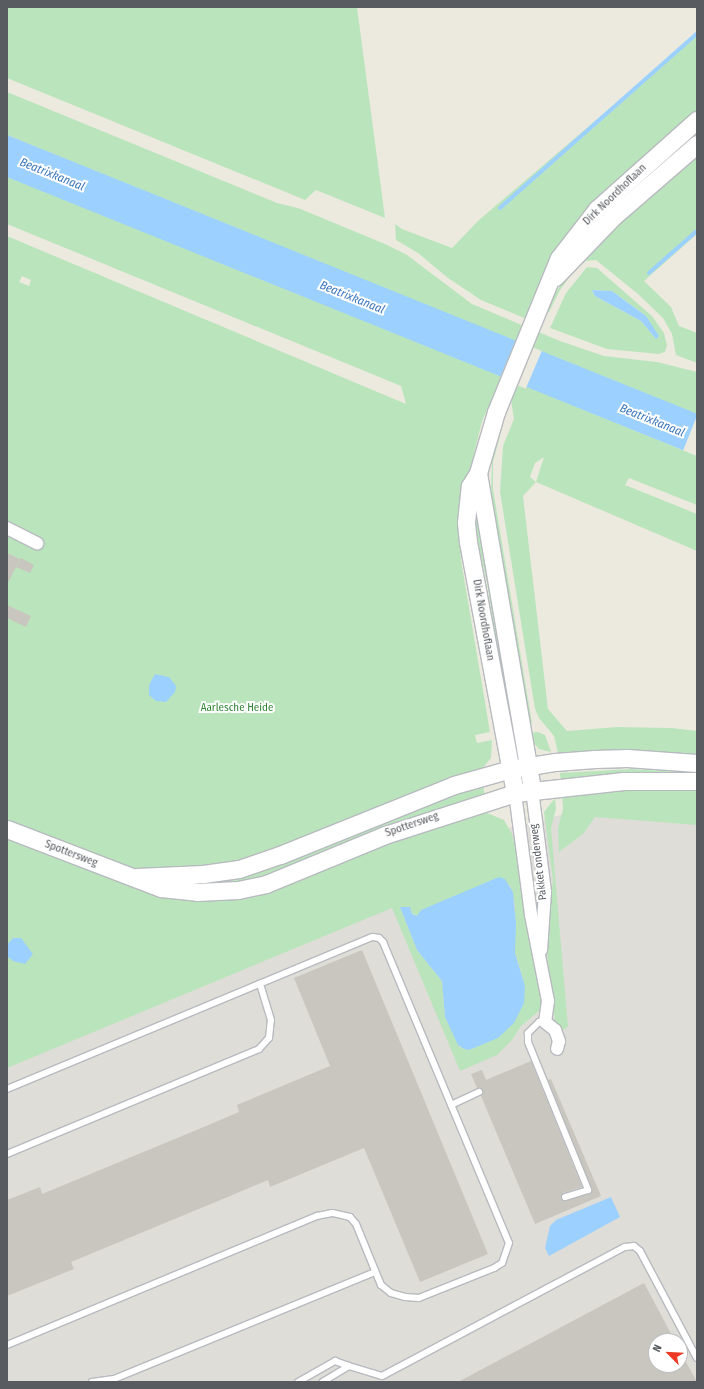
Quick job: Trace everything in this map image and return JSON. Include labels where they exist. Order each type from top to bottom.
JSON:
[{"type":"main road","name":"Dirk Noordhoflaan","points":[[515,793],[468,542],[467,499],[470,486],[478,473],[496,412],[559,258],[597,210],[697,120]]},
{"type":"main road","name":"Dirk Noordhoflaan","points":[[550,283],[614,216],[697,144]]},
{"type":"main road","name":"Dirk Noordhoflaan","points":[[478,473],[532,790]]},
{"type":"main road","name":"Spottersweg","points":[[135,877],[203,874],[239,869],[280,855],[454,785],[510,769],[565,761],[628,758],[697,763]]},
{"type":"main road","name":"Spottersweg","points":[[7,829],[162,888],[197,892],[238,890],[259,885],[384,835],[515,793],[623,781],[697,781]]},
{"type":"street","points":[[7,528],[38,543]]},
{"type":"street","name":"Pakket onderweg","points":[[532,790],[545,892],[540,957]]},
{"type":"street","name":"Pakket onderweg","points":[[515,793],[531,915],[548,1000],[545,1022]]},
{"type":"street","points":[[545,1022],[555,1030],[559,1041],[557,1049]]},
{"type":"lane","points":[[7,1089],[373,937],[379,938],[383,942],[509,1243],[507,1254],[502,1263],[494,1268],[419,1298],[405,1297],[391,1293],[380,1285],[356,1224],[350,1217],[332,1213],[317,1216],[7,1345]]},
{"type":"lane","points":[[7,1154],[259,1049],[269,1038],[271,1020],[260,984]]},
{"type":"lane","points":[[545,1022],[539,1022],[528,1033],[528,1042],[588,1190],[565,1197]]},
{"type":"lane","points":[[451,1105],[479,1092]]},
{"type":"lane","points":[[298,1382],[335,1361],[382,1376],[625,1247],[634,1246],[640,1251],[697,1358]]},
{"type":"lane","points":[[92,1382],[114,1379],[375,1272]]},
{"type":"lane","points":[[322,1382],[349,1366]]},
{"type":"shaded area","points":[[573,812],[697,818],[697,1382],[7,1382],[7,1043],[488,833]]},
{"type":"green space","points":[[7,7],[357,7],[385,218],[316,190],[305,200],[7,78]]},
{"type":"green space","points":[[697,34],[697,116],[607,195],[527,319],[481,300],[448,278],[418,253],[396,240],[395,224],[402,229],[452,248],[479,220]]},
{"type":"green space","points":[[7,92],[277,203],[298,208],[385,244],[407,255],[472,304],[560,341],[604,356],[657,362],[697,372],[697,416],[7,135]]},
{"type":"green space","points":[[697,149],[697,234],[644,281],[671,307],[679,326],[697,333],[697,363],[676,355],[672,334],[663,318],[638,294],[596,260],[586,261],[577,267],[560,290],[549,312],[545,311],[570,269]]},
{"type":"green space","name":"Aarlesche Heide","points":[[7,174],[697,456],[697,505],[629,478],[625,485],[697,514],[697,551],[536,482],[523,496],[548,709],[567,731],[617,727],[672,728],[697,731],[697,755],[640,750],[558,753],[554,736],[539,718],[535,709],[500,492],[503,446],[514,419],[511,400],[488,408],[482,421],[460,511],[459,529],[461,560],[490,732],[475,735],[477,743],[492,740],[491,758],[481,770],[487,813],[504,820],[512,834],[520,865],[542,999],[539,1011],[521,1026],[512,1040],[497,1055],[460,1071],[392,908],[7,1068],[7,236],[406,404],[401,386],[7,224]],"holes":[[[22,276],[31,280],[29,286],[19,282]],[[544,457],[536,482],[530,477],[535,463]],[[510,885],[515,905],[515,953],[523,978],[460,1048],[445,1017],[442,981],[417,950],[400,907],[417,916]]]},
{"type":"green space","points":[[587,267],[597,268],[652,316],[664,333],[667,345],[665,352],[659,354],[607,349],[550,328],[566,293]],"holes":[[[592,290],[612,291],[646,316],[656,339],[641,321],[595,296]]]},
{"type":"green space","points":[[499,427],[502,428],[493,462],[493,489],[532,723],[528,727],[491,497],[492,458]]},
{"type":"green space","points":[[478,498],[515,729],[510,730],[487,583],[473,521]]},
{"type":"green space","points":[[538,732],[545,735],[551,752],[539,749],[533,742],[529,733]]},
{"type":"green space","points":[[632,769],[697,773],[561,782],[560,773]]},
{"type":"green space","points":[[697,786],[697,825],[595,817],[583,834],[559,852],[558,828],[563,809],[562,794],[578,790]]},
{"type":"green space","points":[[555,798],[556,809],[551,828],[568,1027],[563,1030],[555,1021],[546,944],[553,880],[544,812]]},
{"type":"water","name":"Beatrixkanaal","points":[[7,135],[697,414],[683,450],[7,177]]},
{"type":"water","points":[[592,290],[612,291],[646,316],[659,336],[656,339],[641,321],[595,296]]},
{"type":"water","points":[[155,674],[169,677],[176,686],[175,692],[166,702],[156,701],[149,695],[149,685]]},
{"type":"water","points":[[499,877],[505,879],[513,892],[516,924],[515,953],[525,986],[524,1003],[514,1023],[498,1038],[469,1050],[458,1045],[445,1017],[442,981],[417,950],[400,907],[410,907],[412,914],[417,916],[421,910]]},
{"type":"water","points":[[13,938],[21,938],[33,954],[25,964],[13,961],[7,956],[7,945]]},
{"type":"water","points":[[611,1197],[620,1217],[549,1256],[545,1248],[550,1226],[556,1220]]},
{"type":"pier","points":[[516,340],[542,351],[526,389],[500,378]]},
{"type":"building","points":[[7,553],[20,559],[7,585]]},
{"type":"building","points":[[21,558],[34,565],[30,573],[16,567]]},
{"type":"building","points":[[7,605],[31,616],[26,627],[7,618]]},
{"type":"building","points":[[362,950],[488,1254],[420,1282],[364,1148],[270,1187],[268,1180],[71,1262],[74,1269],[7,1296],[7,1200],[40,1187],[42,1194],[199,1129],[239,1112],[237,1105],[330,1066],[294,978]]},
{"type":"building","points":[[531,1061],[582,1187],[563,1193],[561,1199],[566,1201],[589,1194],[592,1190],[548,1080],[551,1079],[601,1196],[535,1224],[481,1096],[483,1090],[477,1088],[471,1074],[482,1070],[486,1080]]},
{"type":"building","points":[[644,1283],[671,1333],[648,1333],[648,1373],[688,1373],[688,1366],[697,1382],[458,1382]]},
{"type":"waterway","points":[[500,208],[697,34]]},
{"type":"waterway","points":[[649,273],[697,231]]}]
